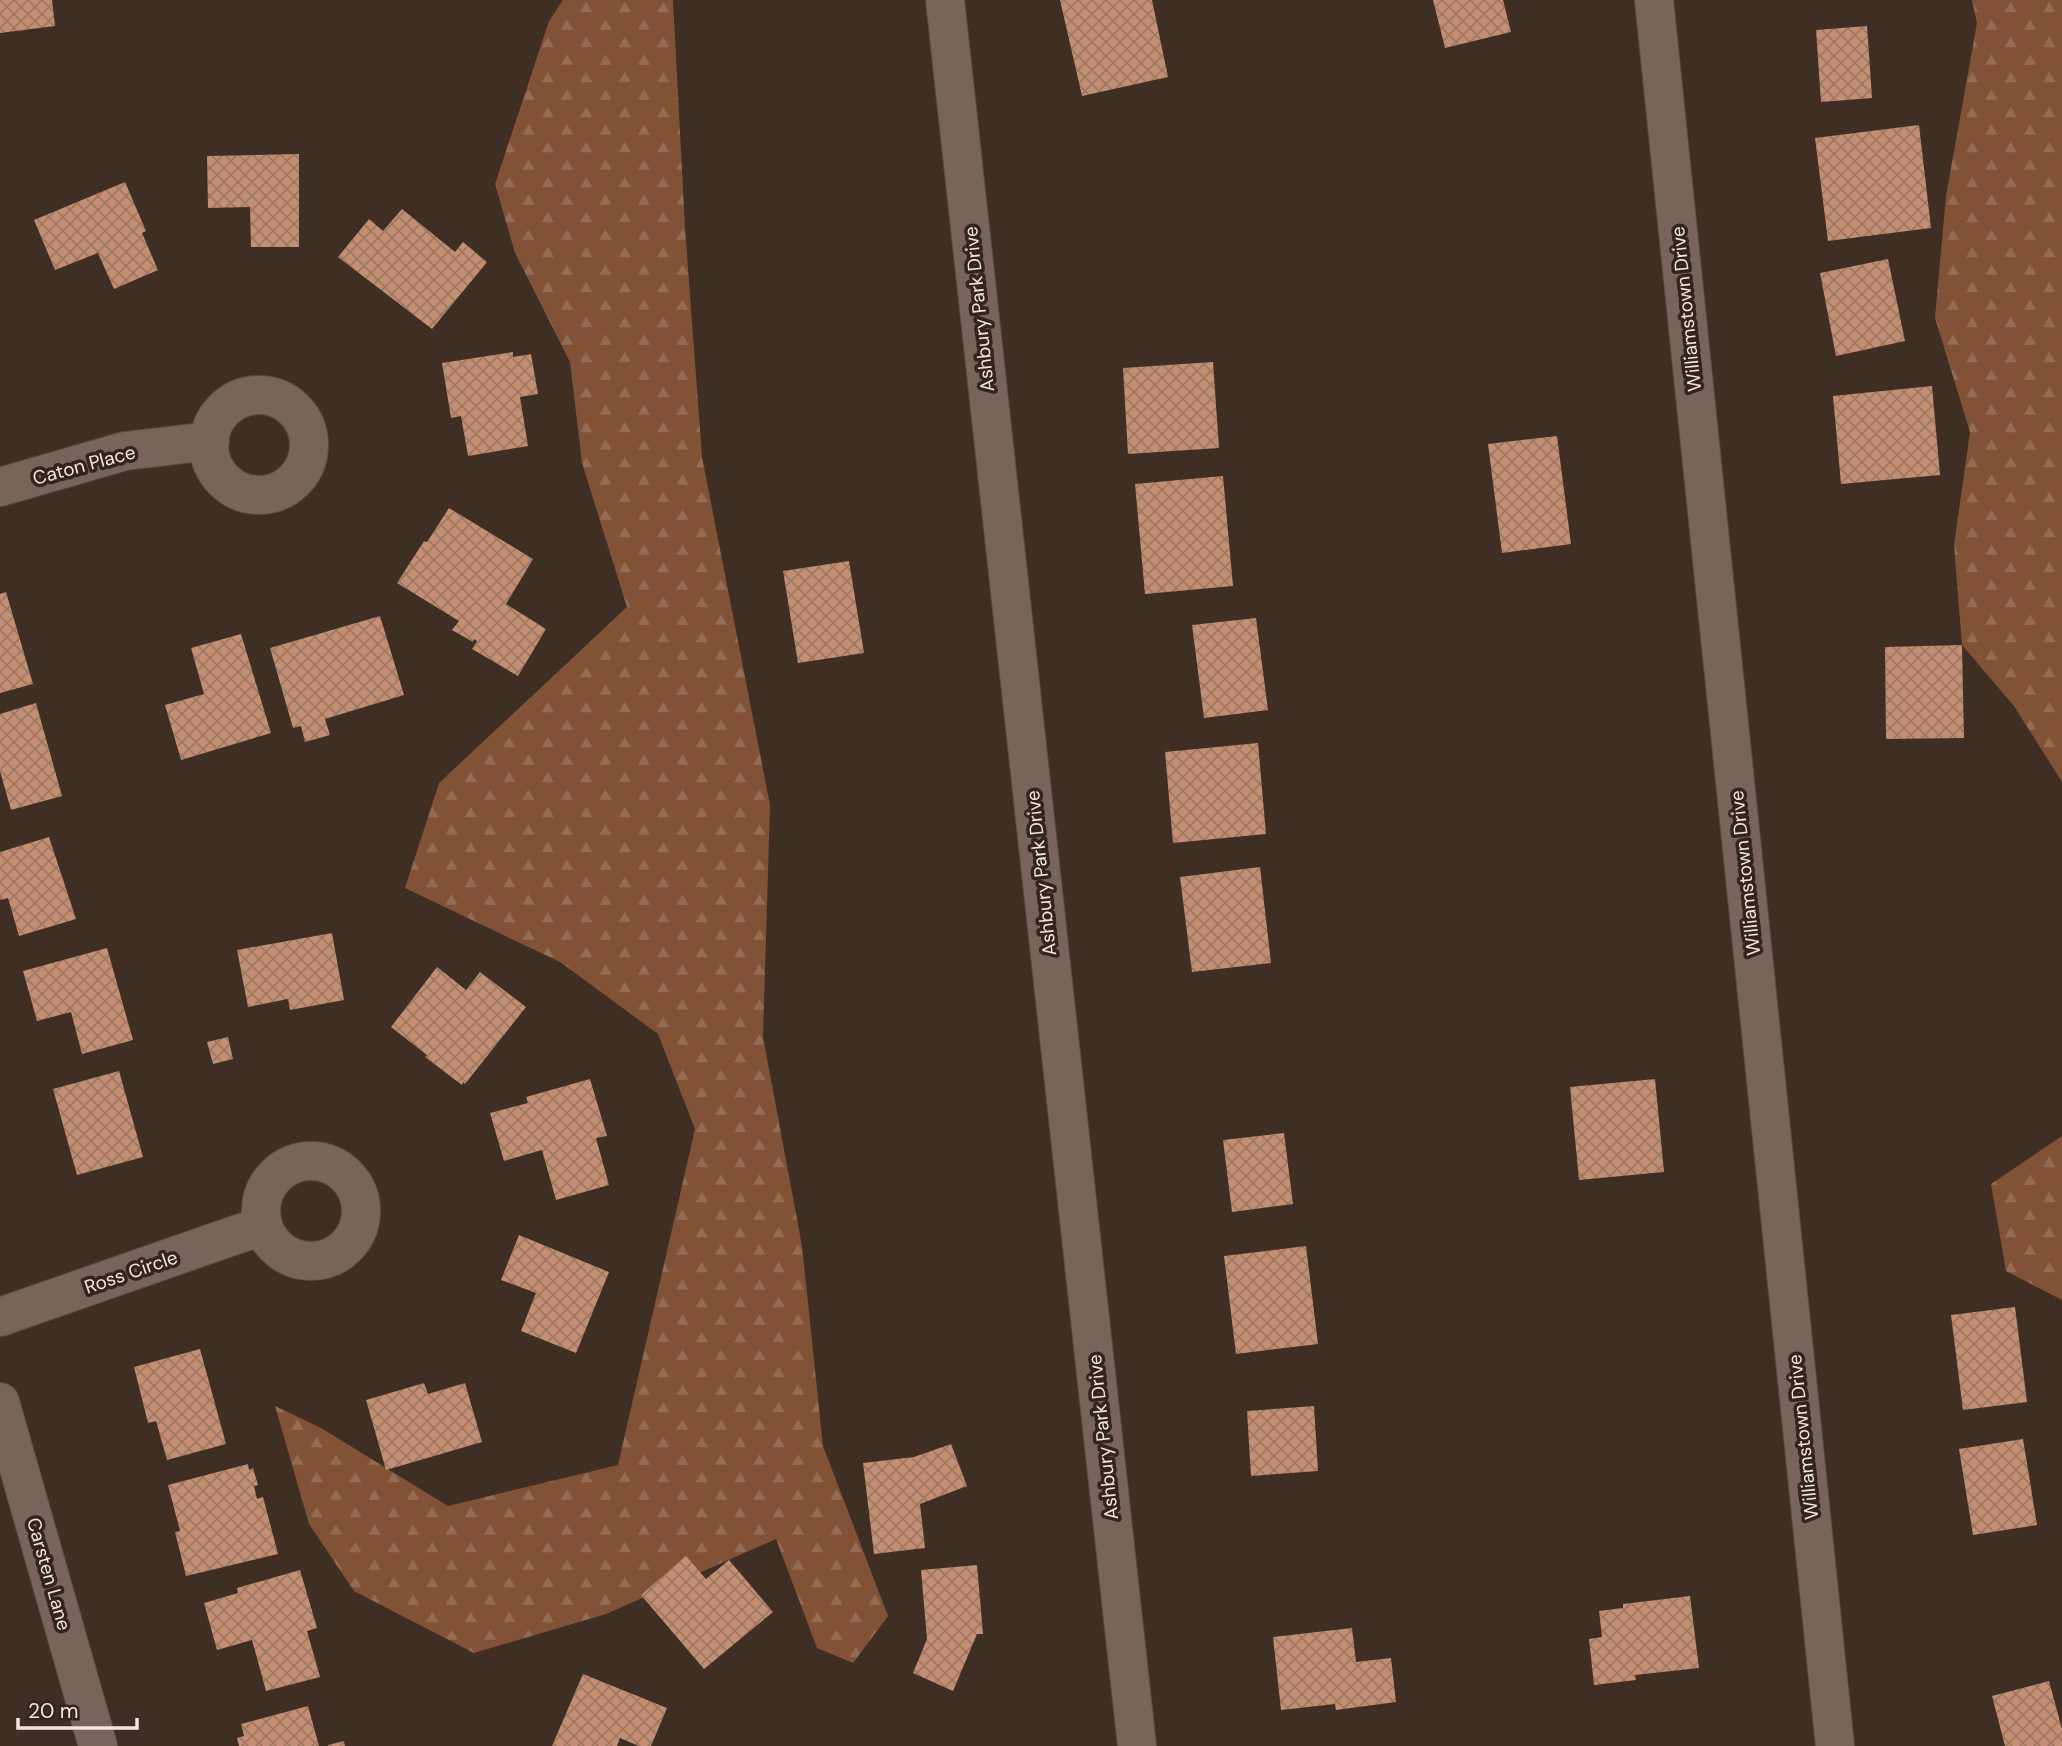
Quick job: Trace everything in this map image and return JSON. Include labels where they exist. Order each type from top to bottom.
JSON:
[{"type":"street","name":"Ashbury Park Drive","points":[[945,0],[1137,1746]]},
{"type":"street","name":"Williamstown Drive","points":[[1654,0],[1835,1746]]},
{"type":"street","name":"Caton Place","points":[[0,487],[125,451],[210,441]]},
{"type":"street","name":"Ross Circle","points":[[0,1317],[244,1232],[263,1228]]},
{"type":"street","name":"Carsten Lane","points":[[0,1402],[98,1746]]},
{"type":"green space","points":[[563,0],[673,0],[685,227],[702,457],[770,805],[763,1037],[802,1246],[823,1446],[888,1616],[853,1663],[817,1648],[776,1539],[606,1614],[474,1653],[354,1591],[309,1524],[275,1406],[321,1428],[448,1506],[618,1465],[695,1129],[658,1034],[560,962],[405,888],[439,783],[627,607],[582,463],[570,362],[515,253],[495,184],[549,21]]},
{"type":"green space","points":[[1972,0],[2062,0],[2062,782],[2014,706],[1962,645],[1954,545],[1970,432],[1935,318],[1946,196],[1977,23]]},
{"type":"green space","points":[[2062,1136],[2062,1300],[2006,1271],[1991,1184]]},
{"type":"building","points":[[0,0],[52,0],[55,26],[0,33]]},
{"type":"building","points":[[1060,0],[1152,0],[1168,77],[1082,96]]},
{"type":"building","points":[[1433,0],[1503,0],[1511,32],[1445,48]]},
{"type":"building","points":[[1867,26],[1872,98],[1821,102],[1816,30]]},
{"type":"building","points":[[1919,125],[1931,228],[1828,241],[1815,138]]},
{"type":"building","points":[[299,154],[299,247],[251,247],[250,207],[208,208],[207,156]]},
{"type":"building","points":[[125,182],[146,231],[142,233],[158,270],[114,289],[98,253],[55,270],[34,220]]},
{"type":"building","points":[[402,209],[455,252],[463,242],[487,262],[432,329],[338,257],[369,219],[383,231]]},
{"type":"building","points":[[1888,259],[1905,341],[1836,356],[1820,273]]},
{"type":"building","points":[[513,352],[513,357],[531,354],[538,394],[520,397],[528,446],[468,456],[461,416],[451,418],[442,363]]},
{"type":"building","points":[[1213,362],[1219,448],[1128,454],[1123,368]]},
{"type":"building","points":[[1932,386],[1940,475],[1841,484],[1833,396]]},
{"type":"building","points":[[1557,436],[1571,544],[1502,553],[1488,444]]},
{"type":"building","points":[[1223,476],[1233,586],[1145,594],[1135,484]]},
{"type":"building","points":[[449,508],[533,559],[506,604],[546,629],[518,676],[472,649],[477,641],[474,639],[473,642],[452,630],[459,621],[397,583]]},
{"type":"building","points":[[849,561],[864,653],[798,663],[783,571]]},
{"type":"building","points":[[6,592],[33,684],[0,693],[0,594]]},
{"type":"building","points":[[380,616],[404,695],[325,719],[330,735],[305,742],[301,726],[293,728],[270,648]]},
{"type":"building","points":[[1256,618],[1268,710],[1204,718],[1192,625]]},
{"type":"building","points":[[241,634],[271,733],[181,760],[165,705],[204,694],[191,648]]},
{"type":"building","points":[[1962,645],[1964,738],[1886,739],[1885,647]]},
{"type":"building","points":[[36,703],[62,796],[11,810],[0,771],[0,714]]},
{"type":"building","points":[[1258,743],[1266,834],[1173,843],[1165,752]]},
{"type":"building","points":[[49,837],[76,919],[19,936],[8,898],[0,898],[0,852]]},
{"type":"building","points":[[1260,867],[1271,963],[1192,972],[1180,877]]},
{"type":"building","points":[[332,933],[344,1000],[290,1010],[288,999],[248,1007],[237,950]]},
{"type":"building","points":[[107,948],[133,1040],[82,1054],[71,1012],[37,1021],[23,971]]},
{"type":"building","points":[[437,967],[466,990],[480,972],[526,1007],[462,1085],[391,1027]]},
{"type":"building","points":[[228,1037],[233,1059],[213,1064],[207,1042]]},
{"type":"building","points":[[119,1071],[143,1157],[77,1175],[53,1089]]},
{"type":"building","points":[[590,1079],[607,1136],[596,1138],[609,1185],[556,1200],[542,1150],[504,1161],[490,1113],[528,1103],[526,1097]]},
{"type":"building","points":[[1655,1079],[1664,1172],[1579,1180],[1570,1087]]},
{"type":"building","points":[[1284,1133],[1293,1204],[1232,1212],[1223,1140]]},
{"type":"building","points":[[519,1235],[609,1272],[576,1353],[521,1331],[536,1293],[501,1280]]},
{"type":"building","points":[[1306,1246],[1318,1344],[1236,1354],[1224,1256]]},
{"type":"building","points":[[2015,1307],[2027,1402],[1963,1410],[1951,1315]]},
{"type":"building","points":[[200,1349],[226,1444],[167,1460],[156,1421],[148,1423],[134,1367]]},
{"type":"building","points":[[424,1383],[428,1394],[465,1383],[482,1442],[386,1470],[366,1400]]},
{"type":"building","points":[[1314,1406],[1318,1471],[1251,1476],[1247,1411]]},
{"type":"building","points":[[2023,1439],[2037,1525],[1973,1535],[1959,1449]]},
{"type":"building","points":[[951,1444],[967,1486],[920,1504],[925,1548],[874,1554],[863,1463],[914,1457]]},
{"type":"building","points":[[248,1464],[249,1470],[253,1468],[258,1485],[254,1486],[257,1499],[263,1497],[278,1554],[186,1576],[175,1532],[180,1531],[168,1485]]},
{"type":"building","points":[[686,1556],[706,1579],[729,1560],[773,1612],[704,1669],[641,1595]]},
{"type":"building","points":[[977,1565],[983,1634],[977,1634],[953,1691],[913,1673],[927,1639],[921,1570]]},
{"type":"building","points":[[300,1570],[317,1628],[307,1631],[320,1677],[266,1691],[252,1640],[217,1650],[204,1603],[238,1593],[237,1588]]},
{"type":"building","points":[[1690,1596],[1699,1668],[1635,1675],[1636,1680],[1594,1685],[1589,1639],[1602,1637],[1599,1611],[1623,1608],[1623,1604]]},
{"type":"building","points":[[1352,1628],[1356,1662],[1391,1658],[1396,1702],[1336,1710],[1335,1704],[1281,1710],[1273,1637]]},
{"type":"building","points":[[583,1674],[667,1708],[651,1746],[639,1746],[620,1738],[617,1746],[552,1746]]},
{"type":"building","points":[[2049,1681],[2062,1729],[2062,1746],[2005,1746],[1992,1696]]},
{"type":"building","points":[[308,1706],[319,1746],[239,1746],[237,1738],[244,1736],[241,1724]]},
{"type":"building","points":[[344,1741],[345,1746],[328,1746],[328,1745]]}]
